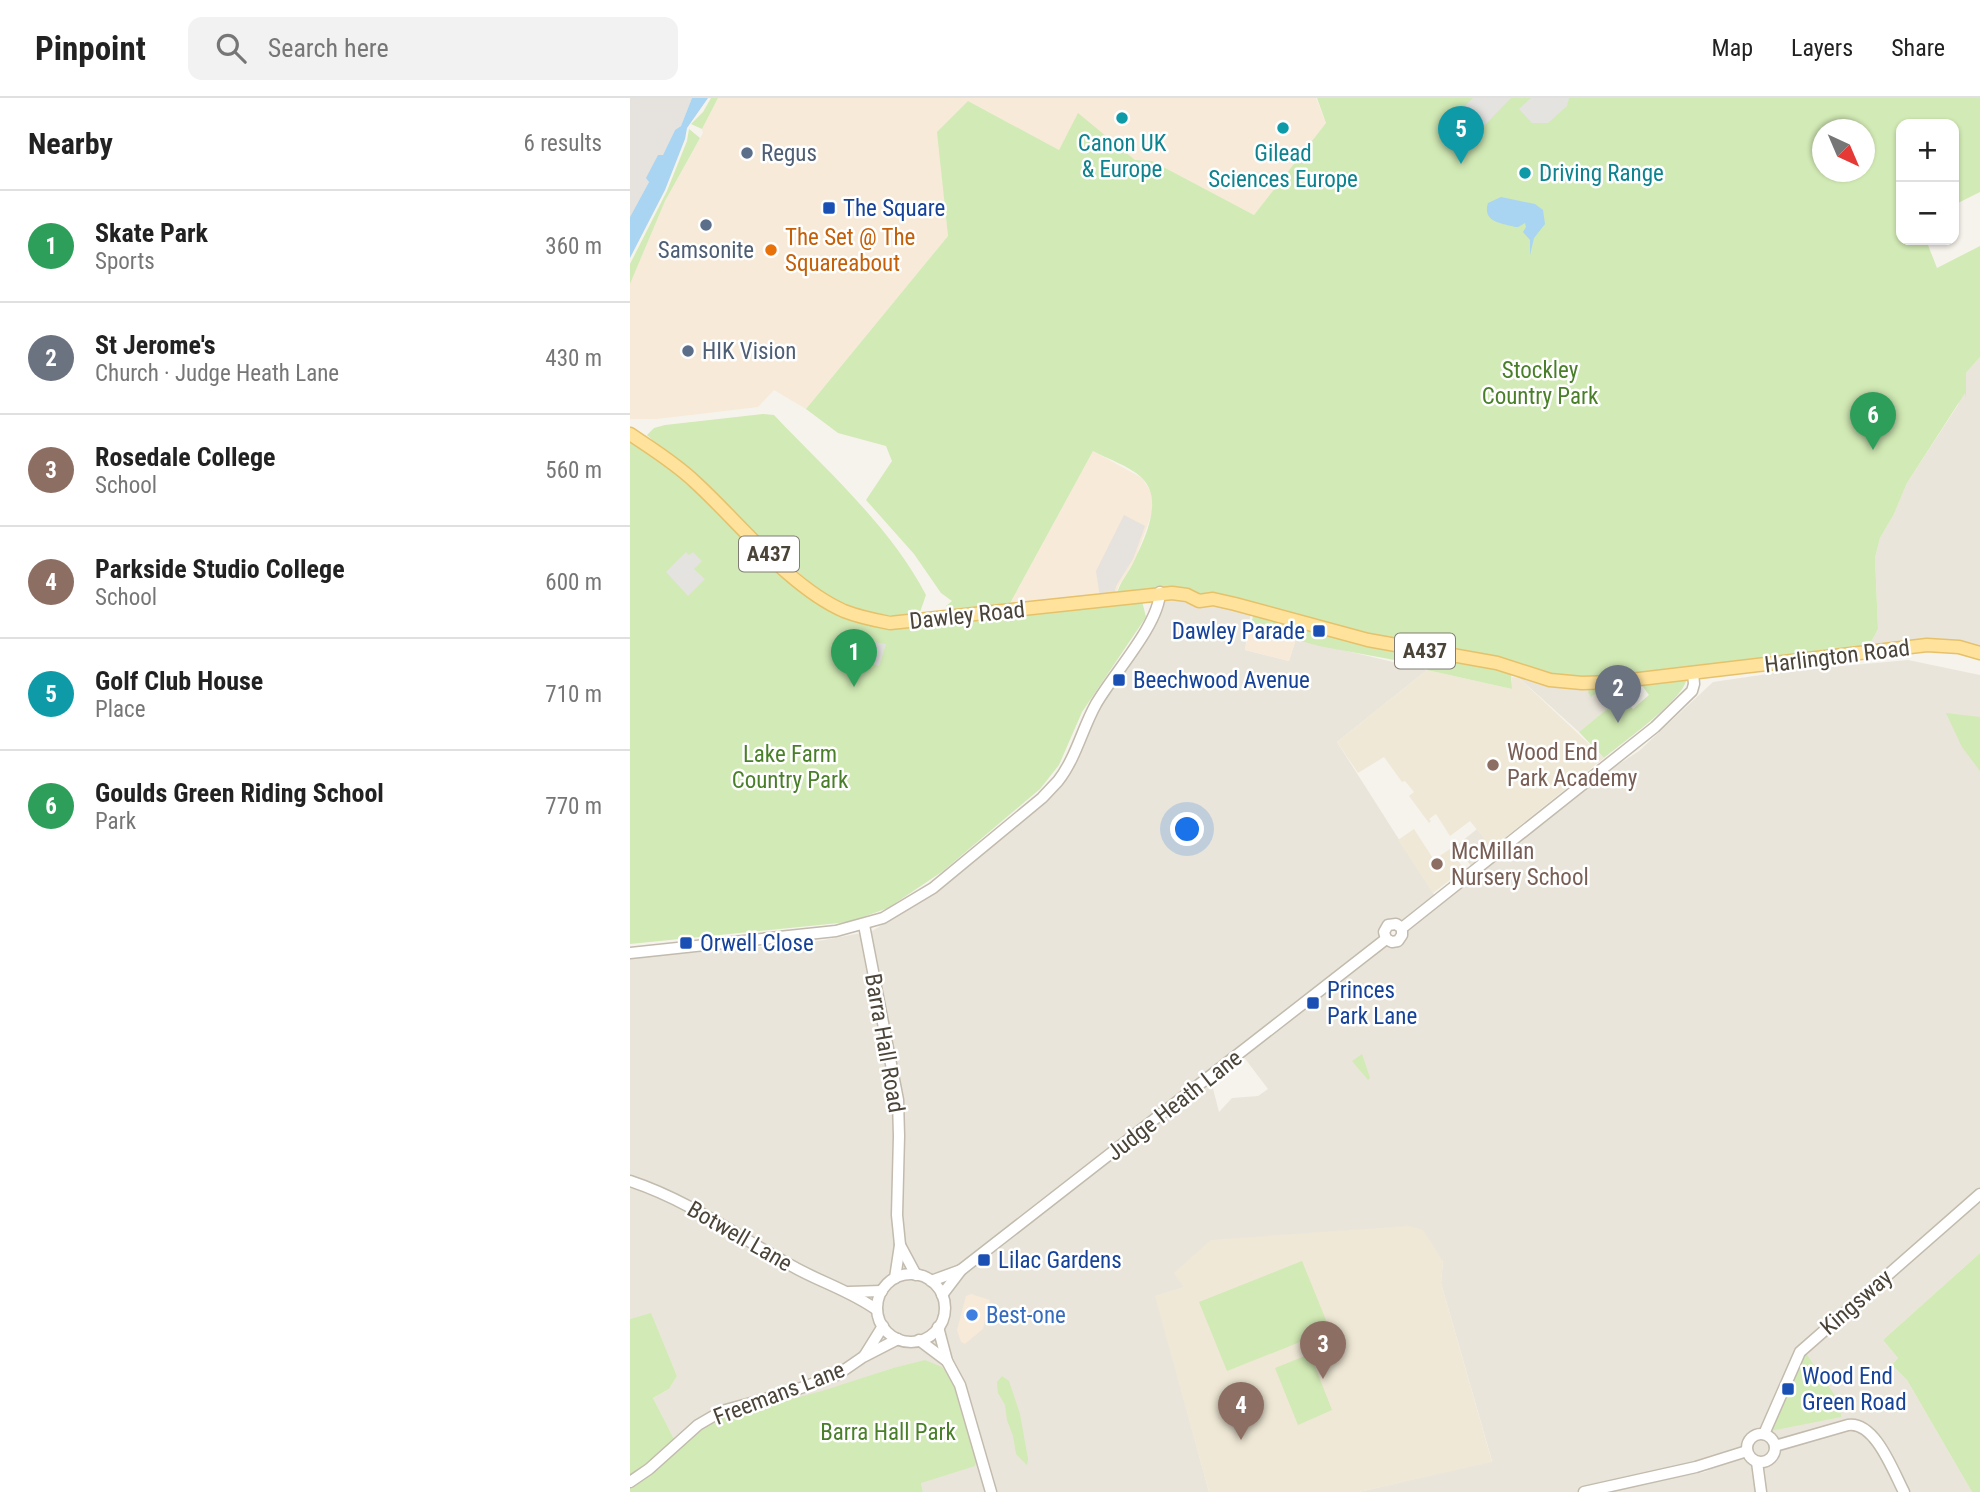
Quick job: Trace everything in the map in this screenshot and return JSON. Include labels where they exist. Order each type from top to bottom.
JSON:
[{"type":"main road","name":"Dawley Road","points":[[630,434],[693,480],[782,567],[817,595],[842,610],[864,618],[890,623],[932,620],[1160,592]]},
{"type":"main road","name":"A437","points":[[1160,592],[1185,594],[1199,601],[1213,599],[1368,640],[1497,663],[1558,681],[1582,684],[1693,673]]},
{"type":"main road","name":"Harlington Road","points":[[1693,673],[1927,645],[1959,647],[1980,653]]},
{"type":"street","points":[[630,953],[825,933],[864,925],[889,915],[933,888],[1058,782],[1069,765],[1095,705],[1157,612],[1160,592]]},
{"type":"street","name":"Judge Heath Lane","points":[[942,1295],[961,1270],[1387,939],[1398,941],[1402,928],[1655,727],[1692,691],[1693,673]]},
{"type":"street","name":"Barra Hall Road","points":[[864,925],[898,1101],[896,1199],[900,1245],[895,1278]]},
{"type":"street","name":"Botwell Lane","points":[[630,1181],[681,1202],[791,1266],[849,1292],[877,1310]]},
{"type":"street","name":"Kingsway","points":[[1764,1434],[1800,1352],[1980,1194]]},
{"type":"street","name":"Barra Hall Road","points":[[900,1245],[916,1275]]},
{"type":"street","name":"Judge Heath Lane","points":[[931,1281],[961,1270]]},
{"type":"street","points":[[916,1275],[931,1281],[942,1295],[944,1312],[938,1327],[928,1336],[919,1340],[898,1339],[883,1326],[877,1310],[882,1291],[895,1278],[916,1275]]},
{"type":"street","name":"Botwell Lane","points":[[849,1292],[882,1291]]},
{"type":"street","name":"Freemans Lane","points":[[863,1357],[883,1326]]},
{"type":"street","points":[[938,1327],[947,1361],[960,1385],[991,1492]]},
{"type":"street","name":"Freemans Lane","points":[[630,1482],[698,1426],[722,1411],[784,1394],[837,1375],[863,1357],[898,1339]]},
{"type":"street","points":[[919,1340],[947,1361]]},
{"type":"street","points":[[1775,1446],[1851,1424],[1858,1425],[1875,1438],[1904,1492]]},
{"type":"street","points":[[1764,1434],[1771,1438],[1775,1446],[1772,1457],[1767,1461],[1757,1462],[1747,1451],[1748,1443],[1752,1437],[1764,1434]]},
{"type":"street","points":[[1584,1492],[1696,1467],[1747,1451]]},
{"type":"street","points":[[1757,1462],[1761,1492]]},
{"type":"shaded area","points":[[630,98],[692,98],[681,126],[675,130],[663,155],[658,155],[647,178],[649,182],[630,217]]},
{"type":"shaded area","points":[[718,98],[1316,98],[1326,123],[1254,215],[1152,161],[1135,160],[1078,114],[1059,150],[968,101],[938,132],[948,236],[806,409],[774,390],[758,407],[657,419],[630,419],[630,284],[665,201],[703,133],[702,129]]},
{"type":"shaded area","points":[[1473,98],[1511,98],[1482,128],[1472,126],[1455,115]]},
{"type":"shaded area","points":[[1531,98],[1569,98],[1567,106],[1548,123],[1532,123],[1519,109]]},
{"type":"shaded area","points":[[1980,357],[1980,646],[1924,643],[1871,651],[1871,642],[1878,629],[1875,558],[1880,538],[1907,483],[1958,405],[1966,373]]},
{"type":"shaded area","points":[[1093,451],[1142,478],[1151,492],[1153,510],[1135,560],[1118,587],[1116,597],[1006,611]]},
{"type":"shaded area","points":[[1124,515],[1145,526],[1133,559],[1116,586],[1114,595],[1100,597],[1096,571]]},
{"type":"shaded area","points":[[686,552],[689,555],[693,552],[702,561],[694,569],[705,579],[688,596],[666,572]]},
{"type":"shaded area","points":[[1160,592],[1251,612],[1245,650],[1289,661],[1296,639],[1427,670],[1337,742],[1435,896],[1210,1077],[1219,1112],[1232,1098],[1258,1096],[1268,1089],[1243,1056],[1477,874],[1456,846],[1477,829],[1497,854],[1578,791],[1639,751],[1713,682],[1788,671],[1908,660],[1980,675],[1980,1253],[1883,1340],[1898,1358],[1892,1365],[1907,1380],[1972,1492],[1592,1492],[1705,1472],[1738,1455],[1674,1467],[1577,1492],[1359,1492],[1492,1461],[1441,1283],[1443,1261],[1185,1287],[1156,1296],[1209,1492],[923,1492],[893,1368],[690,1437],[674,1439],[653,1398],[669,1389],[677,1376],[651,1314],[630,1319],[630,958],[808,943],[872,931],[930,896],[1063,775],[1087,723],[1153,618]]},
{"type":"shaded area","points":[[1250,627],[1296,638],[1289,661],[1245,650]]},
{"type":"shaded area","points":[[874,642],[886,644],[879,666],[873,664],[871,658]]},
{"type":"shaded area","name":"Wood End Park Academy","points":[[1427,670],[1512,689],[1512,677],[1519,678],[1604,758],[1492,848],[1470,821],[1450,836],[1436,814],[1429,819],[1429,823],[1409,796],[1414,792],[1405,781],[1402,782],[1384,757],[1358,773],[1337,742]]},
{"type":"shaded area","points":[[1521,671],[1609,683],[1621,698],[1579,732],[1519,678]]},
{"type":"shaded area","name":"McMillan Nursery School","points":[[1414,829],[1434,860],[1450,849],[1464,869],[1433,893],[1398,840]]},
{"type":"shaded area","points":[[1409,1226],[1423,1230],[1443,1262],[1441,1283],[1492,1462],[1359,1492],[1209,1492],[1155,1296],[1184,1287],[1174,1273],[1211,1240]]},
{"type":"shaded area","points":[[971,1294],[990,1300],[983,1329],[965,1344],[961,1342],[957,1330],[966,1296]]},
{"type":"green space","points":[[711,98],[718,98],[702,129],[691,124],[703,112]]},
{"type":"green space","name":"Stockley Country Park","points":[[1317,98],[1980,98],[1980,192],[1959,202],[1959,119],[1896,119],[1896,245],[1928,245],[1937,268],[1980,246],[1980,357],[1966,373],[1966,399],[1965,393],[1907,483],[1880,538],[1875,558],[1878,629],[1871,642],[1871,651],[1596,684],[1430,649],[1227,596],[1160,592],[1116,597],[1148,528],[1151,495],[1148,486],[1136,473],[1093,451],[1008,607],[950,614],[946,606],[952,601],[941,593],[914,554],[866,500],[892,461],[886,446],[838,433],[806,409],[948,236],[937,132],[968,101],[1059,150],[1078,113],[1135,160],[1152,161],[1254,215],[1326,123]]},
{"type":"green space","points":[[689,129],[700,138],[665,201],[630,284],[630,264],[667,191],[687,141]]},
{"type":"green space","points":[[774,415],[856,500],[895,546],[926,595],[919,615],[880,614],[820,592],[647,435],[654,428],[665,425]]},
{"type":"green space","name":"Lake Farm Country Park","points":[[630,438],[675,470],[815,601],[845,618],[879,627],[929,626],[1142,601],[1146,617],[1082,712],[1059,765],[1040,789],[943,871],[888,908],[849,922],[630,944]]},
{"type":"green space","points":[[1255,609],[1421,654],[1419,662],[1416,664],[1319,646],[1250,627]]},
{"type":"green space","points":[[1439,656],[1479,663],[1511,673],[1512,689],[1427,670]]},
{"type":"green space","points":[[1686,681],[1663,710],[1604,758],[1579,732],[1612,705],[1610,698],[1601,700],[1600,694],[1591,697],[1588,692],[1590,687]],"holes":[[[1641,684],[1649,695],[1633,709],[1618,691],[1639,688]]]},
{"type":"green space","points":[[1946,713],[1980,717],[1980,771],[1962,747]]},
{"type":"green space","points":[[1362,1054],[1370,1078],[1368,1080],[1352,1061]]},
{"type":"green space","points":[[1980,1253],[1980,1492],[1972,1492],[1907,1380],[1892,1365],[1898,1358],[1883,1340]]},
{"type":"green space","points":[[1302,1261],[1330,1330],[1227,1371],[1199,1302]]},
{"type":"green space","points":[[651,1313],[677,1376],[669,1389],[653,1398],[674,1439],[647,1465],[630,1476],[630,1319]]},
{"type":"green space","points":[[1805,1352],[1840,1403],[1841,1417],[1770,1431]]},
{"type":"green space","points":[[1310,1354],[1332,1410],[1298,1425],[1275,1368]]},
{"type":"green space","name":"Barra Hall Park","points":[[925,1360],[942,1367],[953,1383],[976,1462],[975,1466],[921,1483],[923,1492],[630,1492],[630,1486],[690,1437],[726,1416]]},
{"type":"green space","points":[[1002,1376],[1009,1381],[1020,1414],[1027,1465],[1016,1454],[1005,1405],[998,1393],[997,1382]]},
{"type":"water","points":[[692,98],[708,98],[687,128],[665,190],[630,258],[630,217],[649,182],[646,178],[658,155],[663,155],[675,130],[681,126]]},
{"type":"water","points":[[1501,197],[1535,204],[1543,210],[1545,224],[1534,238],[1530,255],[1530,240],[1523,232],[1525,223],[1515,227],[1494,221],[1488,214],[1488,203]]},
{"type":"place","name":"Canon UK & Europe","points":[[1122,118]]},
{"type":"place","name":"Gilead Sciences Europe","points":[[1283,128]]},
{"type":"place","name":"Regus","points":[[747,153]]},
{"type":"place","name":"Golf Club House","points":[[1461,164]]},
{"type":"place","name":"Driving Range","points":[[1525,173]]},
{"type":"place","name":"The Square","points":[[829,208]]},
{"type":"place","name":"Samsonite","points":[[706,225]]},
{"type":"place","name":"The Set @ The Squareabout","points":[[771,250]]},
{"type":"place","name":"HIK Vision","points":[[688,351]]},
{"type":"place","name":"Goulds Green Riding School","points":[[1873,450]]},
{"type":"place","name":"Dawley Parade","points":[[1319,631]]},
{"type":"place","name":"Beechwood Avenue","points":[[1119,680]]},
{"type":"place","name":"Skate Park","points":[[854,687]]},
{"type":"place","name":"St Jerome's","points":[[1618,723]]},
{"type":"place","name":"Wood End Park Academy","points":[[1493,765]]},
{"type":"place","name":"McMillan Nursery School","points":[[1437,864]]},
{"type":"place","name":"Orwell Close","points":[[686,943]]},
{"type":"place","name":"Princes Park Lane","points":[[1313,1003]]},
{"type":"place","name":"Lilac Gardens","points":[[984,1260]]},
{"type":"place","name":"Best-one","points":[[972,1315]]},
{"type":"place","name":"Rosedale College","points":[[1323,1379]]},
{"type":"place","name":"Wood End Green Road","points":[[1788,1389]]},
{"type":"place","name":"Parkside Studio College","points":[[1241,1440]]}]
